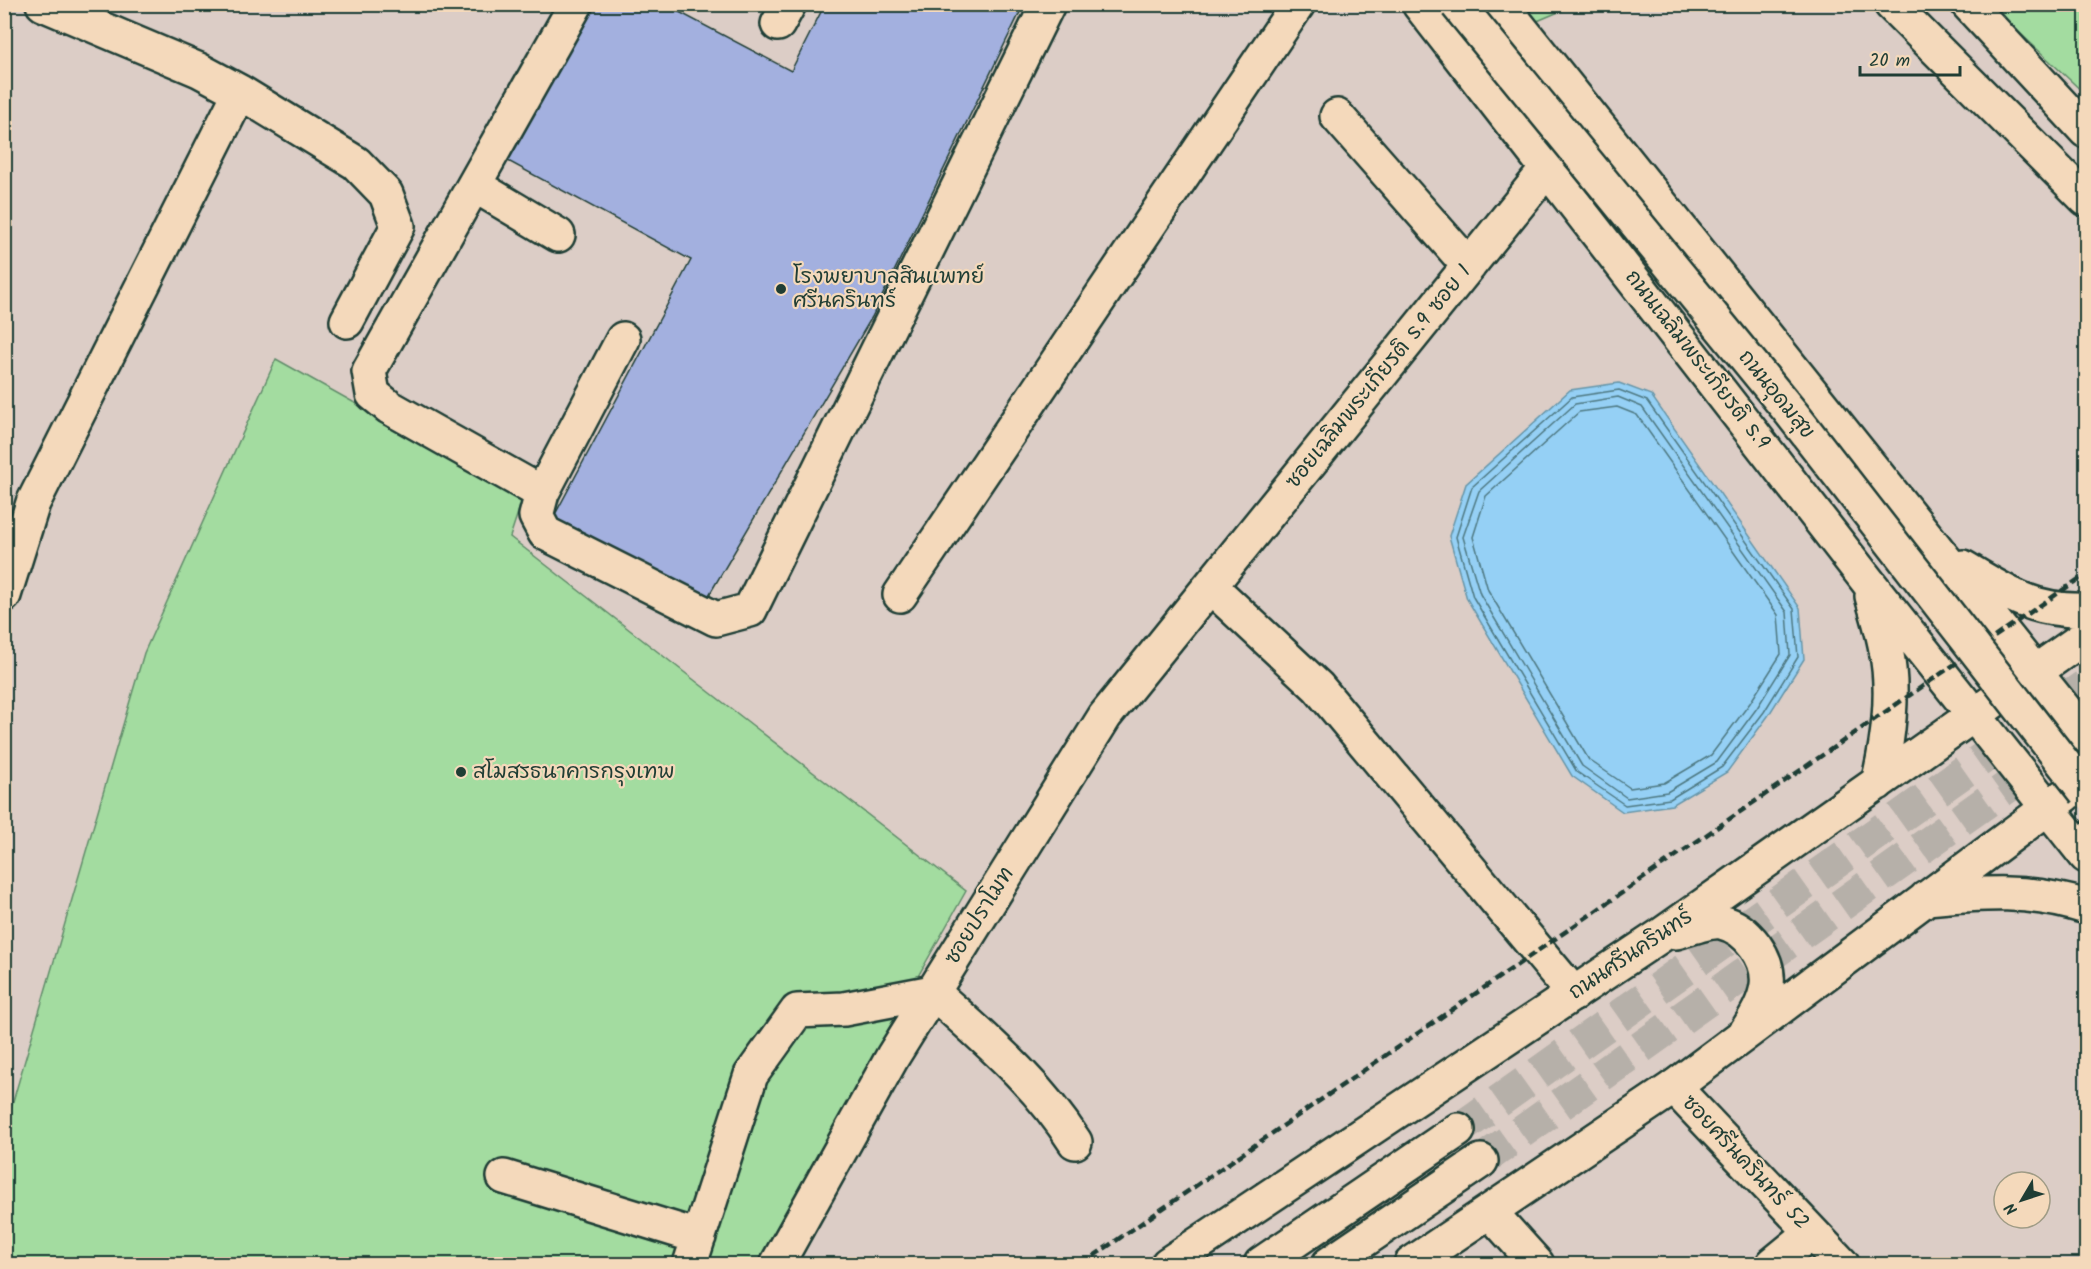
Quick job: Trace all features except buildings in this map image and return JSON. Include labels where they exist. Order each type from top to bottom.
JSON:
[{"type":"main road","points":[[43,4],[199,70],[240,92],[356,163],[386,194],[398,226],[347,321]]},
{"type":"main road","points":[[542,493],[389,407],[374,394],[369,371],[576,4]]},
{"type":"main road","points":[[622,339],[542,493],[536,516],[545,533],[716,619],[750,610],[1048,4]]},
{"type":"main road","points":[[900,595],[1298,4]]},
{"type":"main road","name":"ถนนเฉลิมพระเกียรติ ร.9","points":[[1419,4],[1974,716]]},
{"type":"main road","name":"ถนนอุดมสุข","points":[[1457,4],[1792,414],[2086,792]]},
{"type":"main road","points":[[1501,4],[2086,736]]},
{"type":"main road","points":[[1891,4],[2086,199]]},
{"type":"main road","points":[[1968,4],[2086,131]]},
{"type":"main road","points":[[4,595],[33,502],[240,92]]},
{"type":"main road","points":[[1337,116],[1469,266]]},
{"type":"main road","name":"ซอยเฉลิมพระเกียรติ ร.9 ซอย 1","points":[[1210,586],[1547,169]]},
{"type":"main road","points":[[474,185],[558,235]]},
{"type":"main road","points":[[1787,477],[1815,495],[1828,498],[1846,493],[1856,480],[1857,464],[1843,431]]},
{"type":"main road","points":[[1943,555],[2018,600],[2065,611],[2086,610]]},
{"type":"main road","points":[[1869,583],[1887,652],[1889,703],[1886,750],[1878,783]]},
{"type":"main road","points":[[1210,586],[1318,687],[1574,994]]},
{"type":"main road","name":"ซอยปราโมท","points":[[777,1264],[893,1056],[1106,716],[1210,586]]},
{"type":"main road","name":"ถนนศรีนครินทร์","points":[[1168,1264],[1660,936],[2086,636]]},
{"type":"main road","points":[[1974,716],[2086,856]]},
{"type":"main road","points":[[1411,1264],[1491,1213],[1674,1087],[2086,781]]},
{"type":"main road","points":[[1926,898],[2004,892],[2061,899],[2086,907]]},
{"type":"main road","points":[[1660,936],[1720,922],[1744,932],[1761,955],[1767,984],[1758,1011],[1745,1035]]},
{"type":"main road","points":[[504,1177],[694,1251],[751,1075],[797,1011],[844,1009],[933,992],[1052,1106],[1075,1142]]},
{"type":"main road","name":"ซอยศรีนครินทร์ 52","points":[[1674,1087],[1842,1264]]},
{"type":"main road","points":[[1261,1264],[1458,1130]]},
{"type":"main road","points":[[1329,1264],[1481,1161]]},
{"type":"main road","points":[[1491,1213],[1537,1264]]},
{"type":"main road","points":[[1773,1264],[1811,1233]]},
{"type":"green space","points":[[1521,5],[1575,5],[1535,22]]},
{"type":"green space","points":[[1990,5],[2086,5],[2086,95]]},
{"type":"green space","name":"สโมสรธนาคารกรุงเทพ","points":[[276,359],[523,497],[510,537],[966,891],[756,1264],[5,1264],[4,1132],[144,653]]},
{"type":"water","points":[[1619,383],[1651,395],[1800,608],[1804,659],[1768,716],[1727,772],[1672,805],[1623,812],[1572,776],[1467,599],[1449,536],[1466,484],[1570,390]]},
{"type":"tunnel","points":[[1458,1130],[2086,685]]},
{"type":"tunnel","points":[[1481,1161],[2086,731]]},
{"type":"railway","points":[[1082,1264],[2086,574]]},
{"type":"place","name":"โรงพยาบาลสินแพทย์ ศรีนครินทร์","points":[[781,289]]},
{"type":"place","name":"สโมสรธนาคารกรุงเทพ","points":[[461,772]]}]
